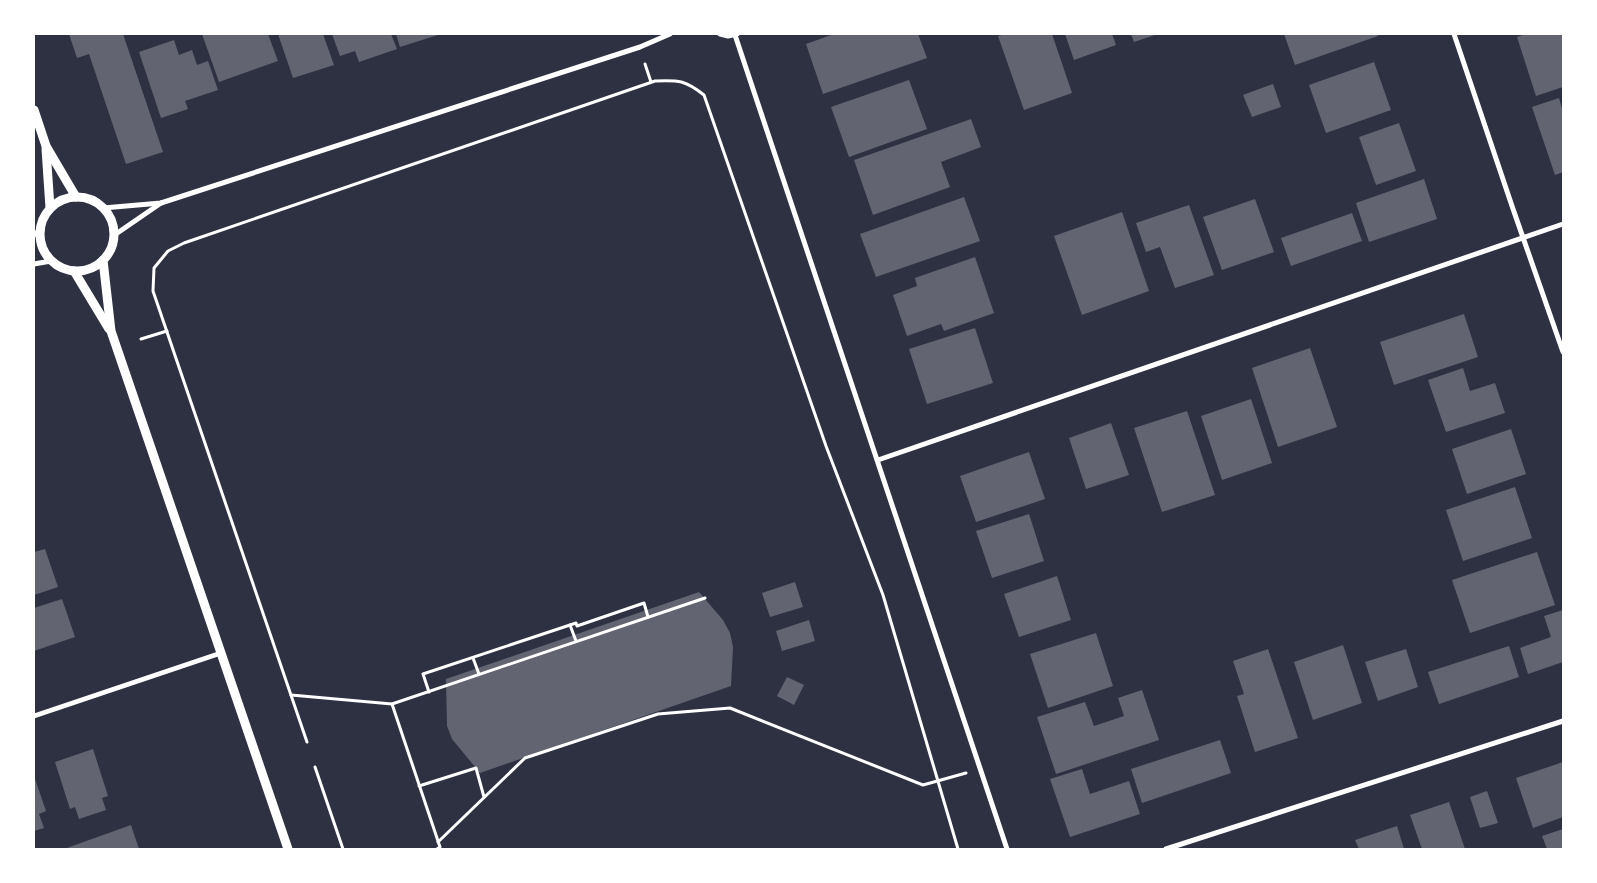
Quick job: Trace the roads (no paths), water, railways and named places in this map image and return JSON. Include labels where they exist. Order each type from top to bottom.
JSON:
[{"type":"street","points":[[103,208],[161,203],[631,50],[670,34]]},
{"type":"street","points":[[720,34],[728,36],[736,34],[1007,849]]},
{"type":"street","points":[[1454,34],[1522,238],[1563,352]]},
{"type":"street","points":[[34,110],[46,146],[76,197]]},
{"type":"street","points":[[46,146],[50,208]]},
{"type":"street","points":[[76,197],[87,198],[103,208],[111,220],[113,236],[107,256],[98,265],[87,270],[74,271],[62,268],[51,261],[43,251],[37,232],[45,214],[50,208],[65,199],[76,197]]},
{"type":"street","points":[[113,236],[161,203]]},
{"type":"street","points":[[878,460],[1563,224]]},
{"type":"street","points":[[102,260],[111,331],[288,849]]},
{"type":"street","points":[[34,264],[51,261]]},
{"type":"street","points":[[74,271],[111,331]]},
{"type":"street","points":[[34,716],[221,653]]},
{"type":"street","points":[[1166,849],[1563,721]]}]
